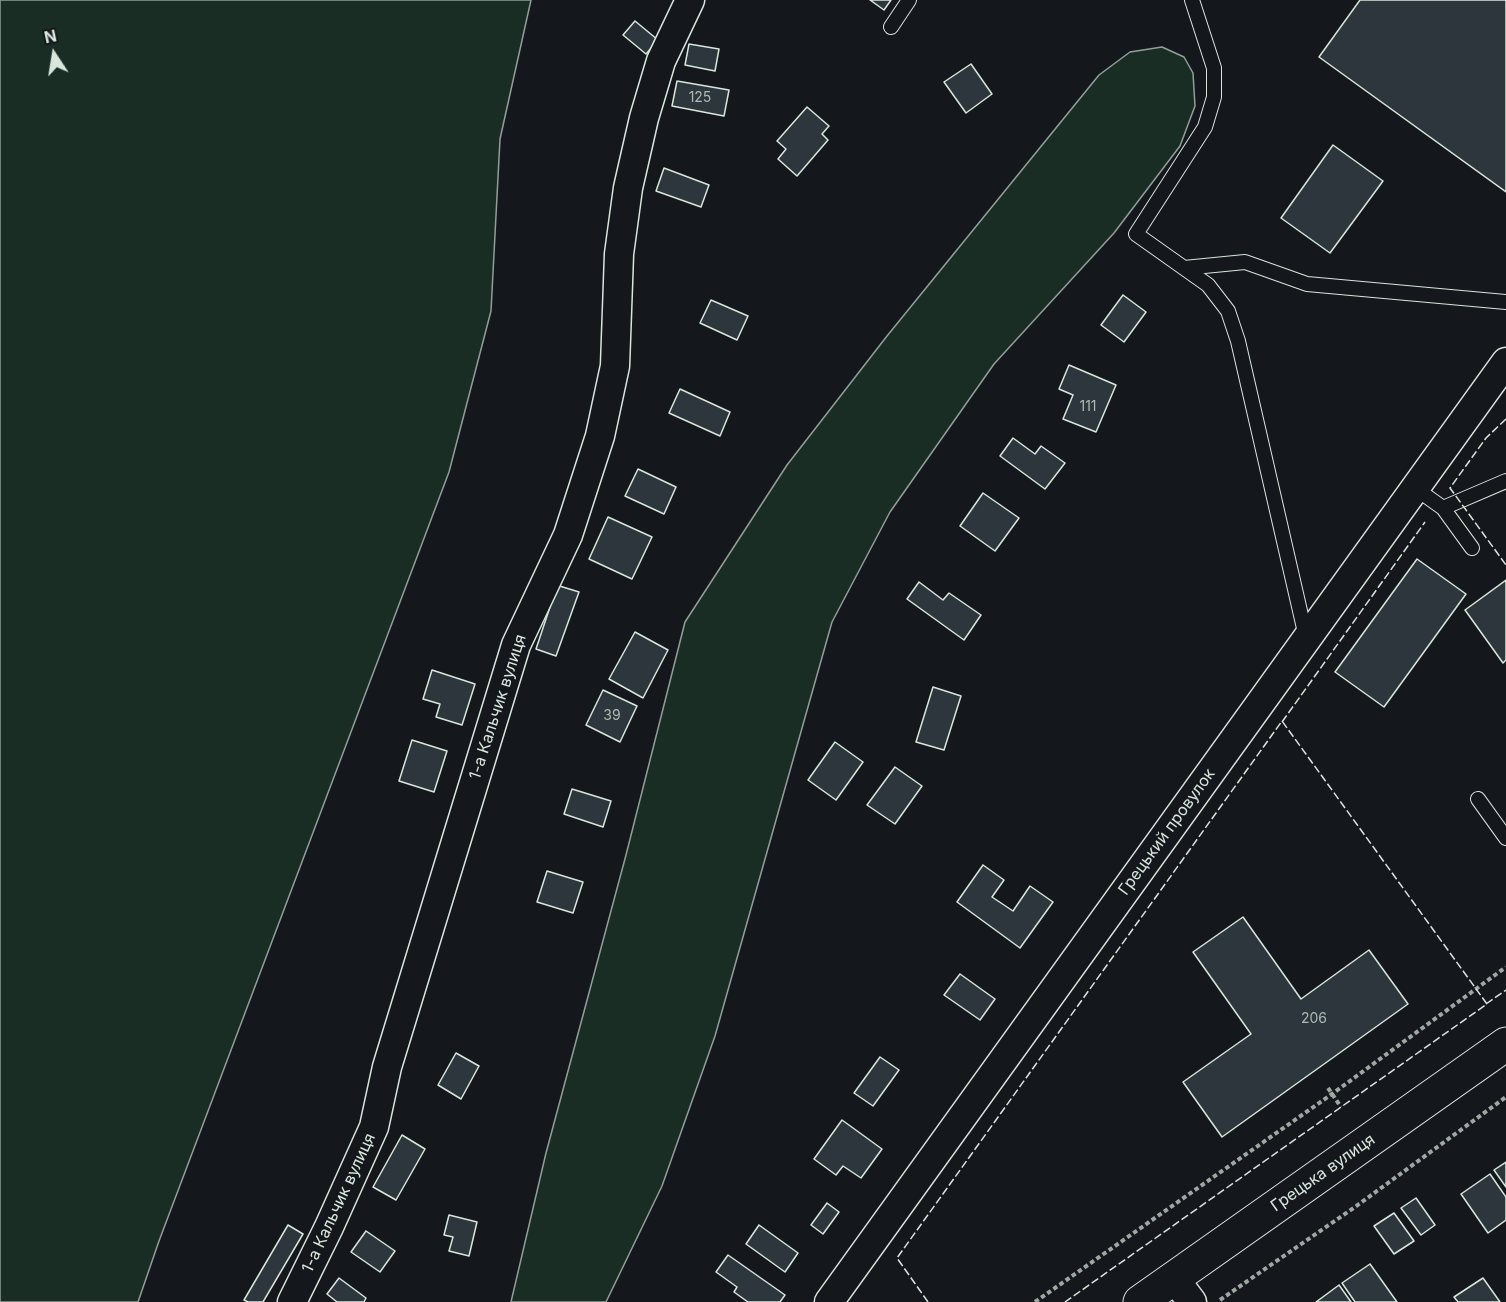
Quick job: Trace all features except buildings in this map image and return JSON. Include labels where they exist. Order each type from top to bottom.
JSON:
[{"type":"street","name":"1-а Кальчик вулиця","points":[[292,1302],[347,1190],[374,1127],[387,1067],[506,675],[516,645],[568,535],[600,436],[615,366],[619,254],[628,188],[644,118],[661,61],[690,0]]},
{"type":"street","name":"Грецький провулок","points":[[829,1302],[1506,362]]},
{"type":"street","name":"Грецька вулиця","points":[[1140,1302],[1183,1290],[1506,1044]]},
{"type":"lane","points":[[891,27],[909,0]]},
{"type":"lane","points":[[1192,0],[1214,68],[1214,97],[1205,128],[1136,234],[1208,285],[1228,311],[1238,341],[1306,639]]},
{"type":"lane","points":[[1184,268],[1245,262],[1306,284],[1506,302]]},
{"type":"lane","points":[[1443,508],[1506,481]]},
{"type":"lane","points":[[1415,488],[1443,508],[1472,548]]},
{"type":"lane","points":[[1478,799],[1506,838]]},
{"type":"path","points":[[1035,1302],[1332,1094],[1506,967]]},
{"type":"path","points":[[1328,1088],[1341,1107]]},
{"type":"path","points":[[1217,1302],[1355,1207],[1506,1097]]},
{"type":"green space","points":[[0,0],[531,0],[500,139],[491,311],[449,472],[138,1302],[0,1302]]},
{"type":"green space","points":[[1162,47],[1184,57],[1193,73],[1195,106],[1180,146],[1114,233],[994,364],[890,512],[832,622],[715,1036],[662,1186],[606,1302],[511,1302],[546,1153],[626,855],[685,622],[787,465],[887,336],[1099,75],[1130,52]]},
{"type":"fence","points":[[1506,419],[1486,438],[1450,488],[1506,565]]},
{"type":"fence","points":[[1282,722],[1425,522]]},
{"type":"fence","points":[[928,1302],[897,1258],[1282,721],[1487,1004],[1065,1302]]},
{"type":"fence","points":[[1486,1004],[1506,990]]}]
